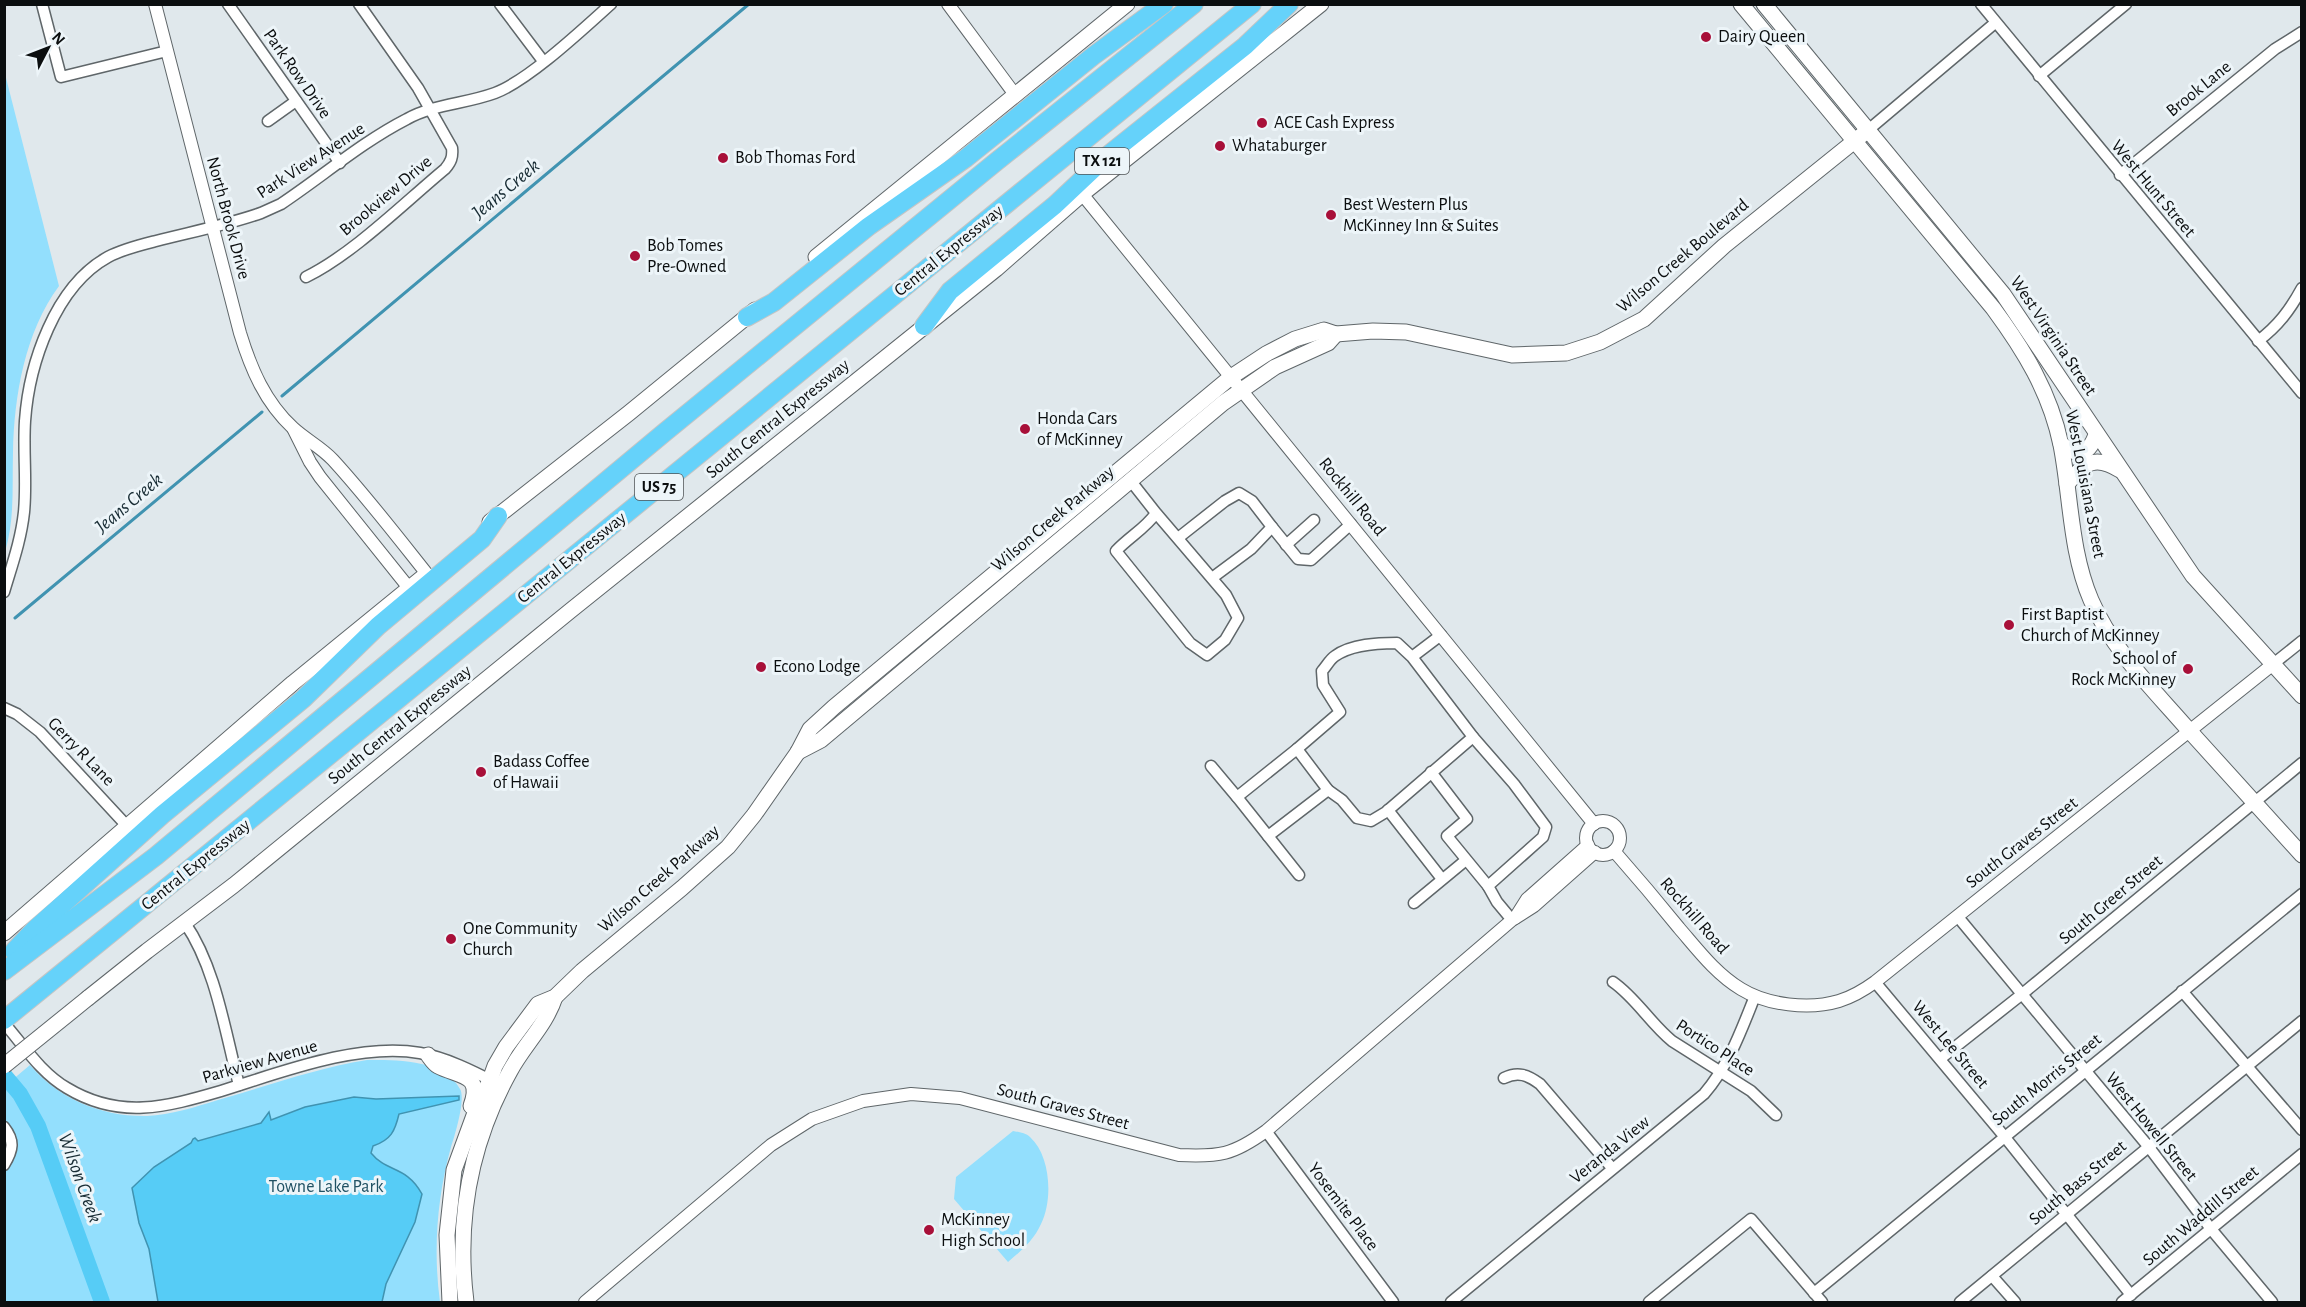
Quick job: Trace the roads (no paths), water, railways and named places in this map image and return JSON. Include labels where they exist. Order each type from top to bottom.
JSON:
[{"type":"highway","points":[[747,317],[774,302],[869,226],[966,158],[1094,56],[1164,4]]},
{"type":"highway","name":"Central Expressway","points":[[4,971],[33,930],[156,856],[656,440],[997,161],[1194,4]]},
{"type":"highway","name":"Central Expressway","points":[[4,1022],[1252,4]]},
{"type":"highway","name":"TX 121","points":[[924,326],[950,291],[1055,205],[1107,156],[1245,46],[1289,4]]},
{"type":"highway","points":[[4,961],[33,930],[162,815],[303,699],[378,626],[482,539],[498,516]]},
{"type":"main road","points":[[4,933],[33,930],[127,826],[293,683],[747,317],[868,214],[1127,4]]},
{"type":"main road","name":"South Central Expressway","points":[[4,1066],[147,951],[234,885],[996,269],[1082,194],[1321,4]]},
{"type":"main road","name":"West Louisiana Street","points":[[1741,4],[2003,321],[2035,371],[2047,397],[2061,444],[2082,574],[2099,618],[2129,662],[2301,855]]},
{"type":"main road","name":"West Virginia Street","points":[[1764,4],[1991,280],[2030,333],[2096,435],[2193,576],[2301,696]]},
{"type":"main road","name":"Wilson Creek Boulevard","points":[[1336,334],[1373,331],[1406,332],[1512,355],[1566,353],[1600,342],[1644,319],[1724,246],[1867,131]]},
{"type":"main road","points":[[1978,290],[1991,280]]},
{"type":"main road","name":"Wilson Creek Parkway","points":[[466,1302],[462,1247],[469,1182],[476,1148],[496,1083],[495,1066],[538,1004],[555,997],[577,975],[689,883],[728,847],[754,815],[798,752],[810,729],[834,707],[1236,383],[1328,342],[1336,334]]},
{"type":"main road","name":"Wilson Creek Parkway","points":[[798,752],[821,740],[1130,480],[1236,383]]},
{"type":"main road","points":[[2061,444],[2072,452],[2082,452],[2091,447],[2096,435]]},
{"type":"main road","points":[[2067,484],[2077,472],[2091,462],[2105,462],[2120,470]]},
{"type":"main road","points":[[428,1055],[436,1065],[464,1076],[472,1082],[475,1088],[454,1162],[450,1192]]},
{"type":"main road","name":"Wilson Creek Parkway","points":[[450,1302],[447,1246],[450,1192],[454,1170],[466,1134],[496,1083]]},
{"type":"street","points":[[42,4],[61,77],[166,51]]},
{"type":"street","name":"North Brook Drive","points":[[155,4],[249,365],[267,396],[293,429],[310,462],[409,588]]},
{"type":"street","name":"Park Row Drive","points":[[228,4],[340,163]]},
{"type":"street","name":"Brookview Drive","points":[[306,277],[354,245],[450,163],[452,148],[431,108],[359,4]]},
{"type":"street","points":[[500,4],[543,61]]},
{"type":"street","name":"Park View Avenue","points":[[4,592],[22,529],[29,392],[41,351],[60,303],[84,275],[108,256],[133,247],[261,213],[281,204],[395,125],[431,108],[495,93],[517,81],[611,4]]},
{"type":"street","points":[[948,4],[1016,96]]},
{"type":"street","name":"West Hunt Street","points":[[1980,4],[2301,393]]},
{"type":"street","points":[[2039,76],[2126,4]]},
{"type":"street","name":"Wilson Creek Boulevard","points":[[1867,131],[1995,23]]},
{"type":"street","name":"Brook Lane","points":[[2120,175],[2275,49],[2301,33]]},
{"type":"street","points":[[268,121],[296,101]]},
{"type":"street","name":"Rockhill Road","points":[[1082,194],[1594,824]]},
{"type":"street","points":[[2258,341],[2286,316],[2301,288]]},
{"type":"street","name":"North Brook Drive","points":[[293,429],[326,453],[427,574]]},
{"type":"street","points":[[1130,480],[1226,595],[1238,618],[1225,640],[1207,655],[1190,643],[1116,551],[1127,539],[1150,522],[1156,513]]},
{"type":"street","points":[[1178,538],[1225,501],[1239,493],[1252,501],[1298,559],[1311,560],[1351,524]]},
{"type":"street","points":[[347,510],[364,496]]},
{"type":"street","points":[[1286,545],[1314,520]]},
{"type":"street","points":[[1212,578],[1251,549],[1272,527]]},
{"type":"street","points":[[1412,657],[1441,635]]},
{"type":"street","points":[[2272,665],[2301,641]]},
{"type":"street","points":[[1237,797],[1340,712],[1323,685],[1322,671],[1334,656],[1351,649],[1383,643],[1397,643],[1412,657],[1546,827],[1543,837],[1488,886]]},
{"type":"street","name":"South Graves Street","points":[[1875,982],[2272,665]]},
{"type":"street","name":"Gerry R Lane","points":[[4,708],[40,732],[127,826]]},
{"type":"street","points":[[1297,749],[1328,790],[1342,800],[1357,818],[1371,821],[1388,810],[1473,737]]},
{"type":"street","name":"South Greer Street","points":[[1940,1059],[2021,995],[2301,763]]},
{"type":"street","points":[[1211,766],[1299,876]]},
{"type":"street","points":[[1431,772],[1467,819],[1447,836],[1488,886],[1497,902],[1514,919]]},
{"type":"street","points":[[1268,836],[1328,790]]},
{"type":"street","points":[[1388,810],[1442,879]]},
{"type":"street","points":[[1606,821],[1616,826],[1620,840],[1614,850],[1604,855],[1592,849],[1587,836],[1594,824],[1606,821]]},
{"type":"street","name":"South Graves Street","points":[[585,1302],[771,1145],[812,1119],[863,1101],[900,1094],[932,1094],[960,1098],[1179,1155],[1218,1155],[1232,1152],[1266,1131],[1514,919],[1527,899],[1592,849]]},
{"type":"street","name":"Rockhill Road","points":[[1614,850],[1707,961],[1726,979],[1755,996],[1782,1003],[1807,1005],[1837,1002],[1858,993],[1875,982]]},
{"type":"street","points":[[1414,903],[1466,860]]},
{"type":"street","name":"South Morris Street","points":[[1814,1293],[2301,894]]},
{"type":"street","name":"West Howell Street","points":[[1958,917],[2148,1146],[2211,1229],[2272,1302]]},
{"type":"street","points":[[185,923],[195,938],[210,975],[239,1085]]},
{"type":"street","name":"Portico Place","points":[[1613,982],[1629,995],[1657,1028],[1672,1041],[1751,1091],[1776,1115]]},
{"type":"street","name":"West Lee Street","points":[[1875,982],[2004,1136],[2131,1295]]},
{"type":"street","points":[[2182,992],[2301,1130]]},
{"type":"street","name":"Veranda View","points":[[1451,1302],[1704,1094],[1721,1073],[1733,1051],[1755,996]]},
{"type":"street","name":"South Bass Street","points":[[1960,1302],[2301,1021]]},
{"type":"street","name":"Parkview Avenue","points":[[4,1022],[55,1080],[76,1093],[103,1103],[130,1108],[167,1106],[357,1053],[388,1051],[428,1055],[458,1065],[496,1083]]},
{"type":"street","points":[[1504,1078],[1518,1073],[1540,1084],[1612,1168]]},
{"type":"street","points":[[4,1126],[13,1141],[13,1148],[4,1165]]},
{"type":"street","name":"Yosemite Place","points":[[1266,1131],[1393,1302]]},
{"type":"street","name":"South Waddill Street","points":[[2122,1302],[2301,1154]]},
{"type":"street","points":[[1656,1300],[1751,1219],[1822,1302]]},
{"type":"street","points":[[1992,1276],[2015,1302]]},
{"type":"waterway","name":"Jeans Creek","points":[[282,396],[749,4]]},
{"type":"waterway","name":"Jeans Creek","points":[[15,618],[262,412]]},
{"type":"waterway","name":"Wilson Creek","points":[[4,1075],[20,1094],[38,1126],[102,1302]]},
{"type":"place","name":"Dairy Queen","points":[[1706,37]]},
{"type":"place","name":"ACE Cash Express","points":[[1262,123]]},
{"type":"place","name":"Whataburger","points":[[1220,146]]},
{"type":"place","name":"Bob Thomas Ford","points":[[723,158]]},
{"type":"place","name":"Best Western Plus McKinney Inn & Suites","points":[[1331,215]]},
{"type":"place","name":"Bob Tomes Pre-Owned","points":[[635,256]]},
{"type":"place","name":"Honda Cars of McKinney","points":[[1025,429]]},
{"type":"place","name":"First Baptist Church of McKinney","points":[[2009,625]]},
{"type":"place","name":"Econo Lodge","points":[[761,667]]},
{"type":"place","name":"School of Rock McKinney","points":[[2188,669]]},
{"type":"place","name":"Badass Coffee of Hawaii","points":[[481,772]]},
{"type":"place","name":"One Community Church","points":[[451,939]]},
{"type":"place","name":"McKinney High School","points":[[929,1230]]},
{"type":"park label","name":"Towne Lake Park","points":[[326,1187]]}]
